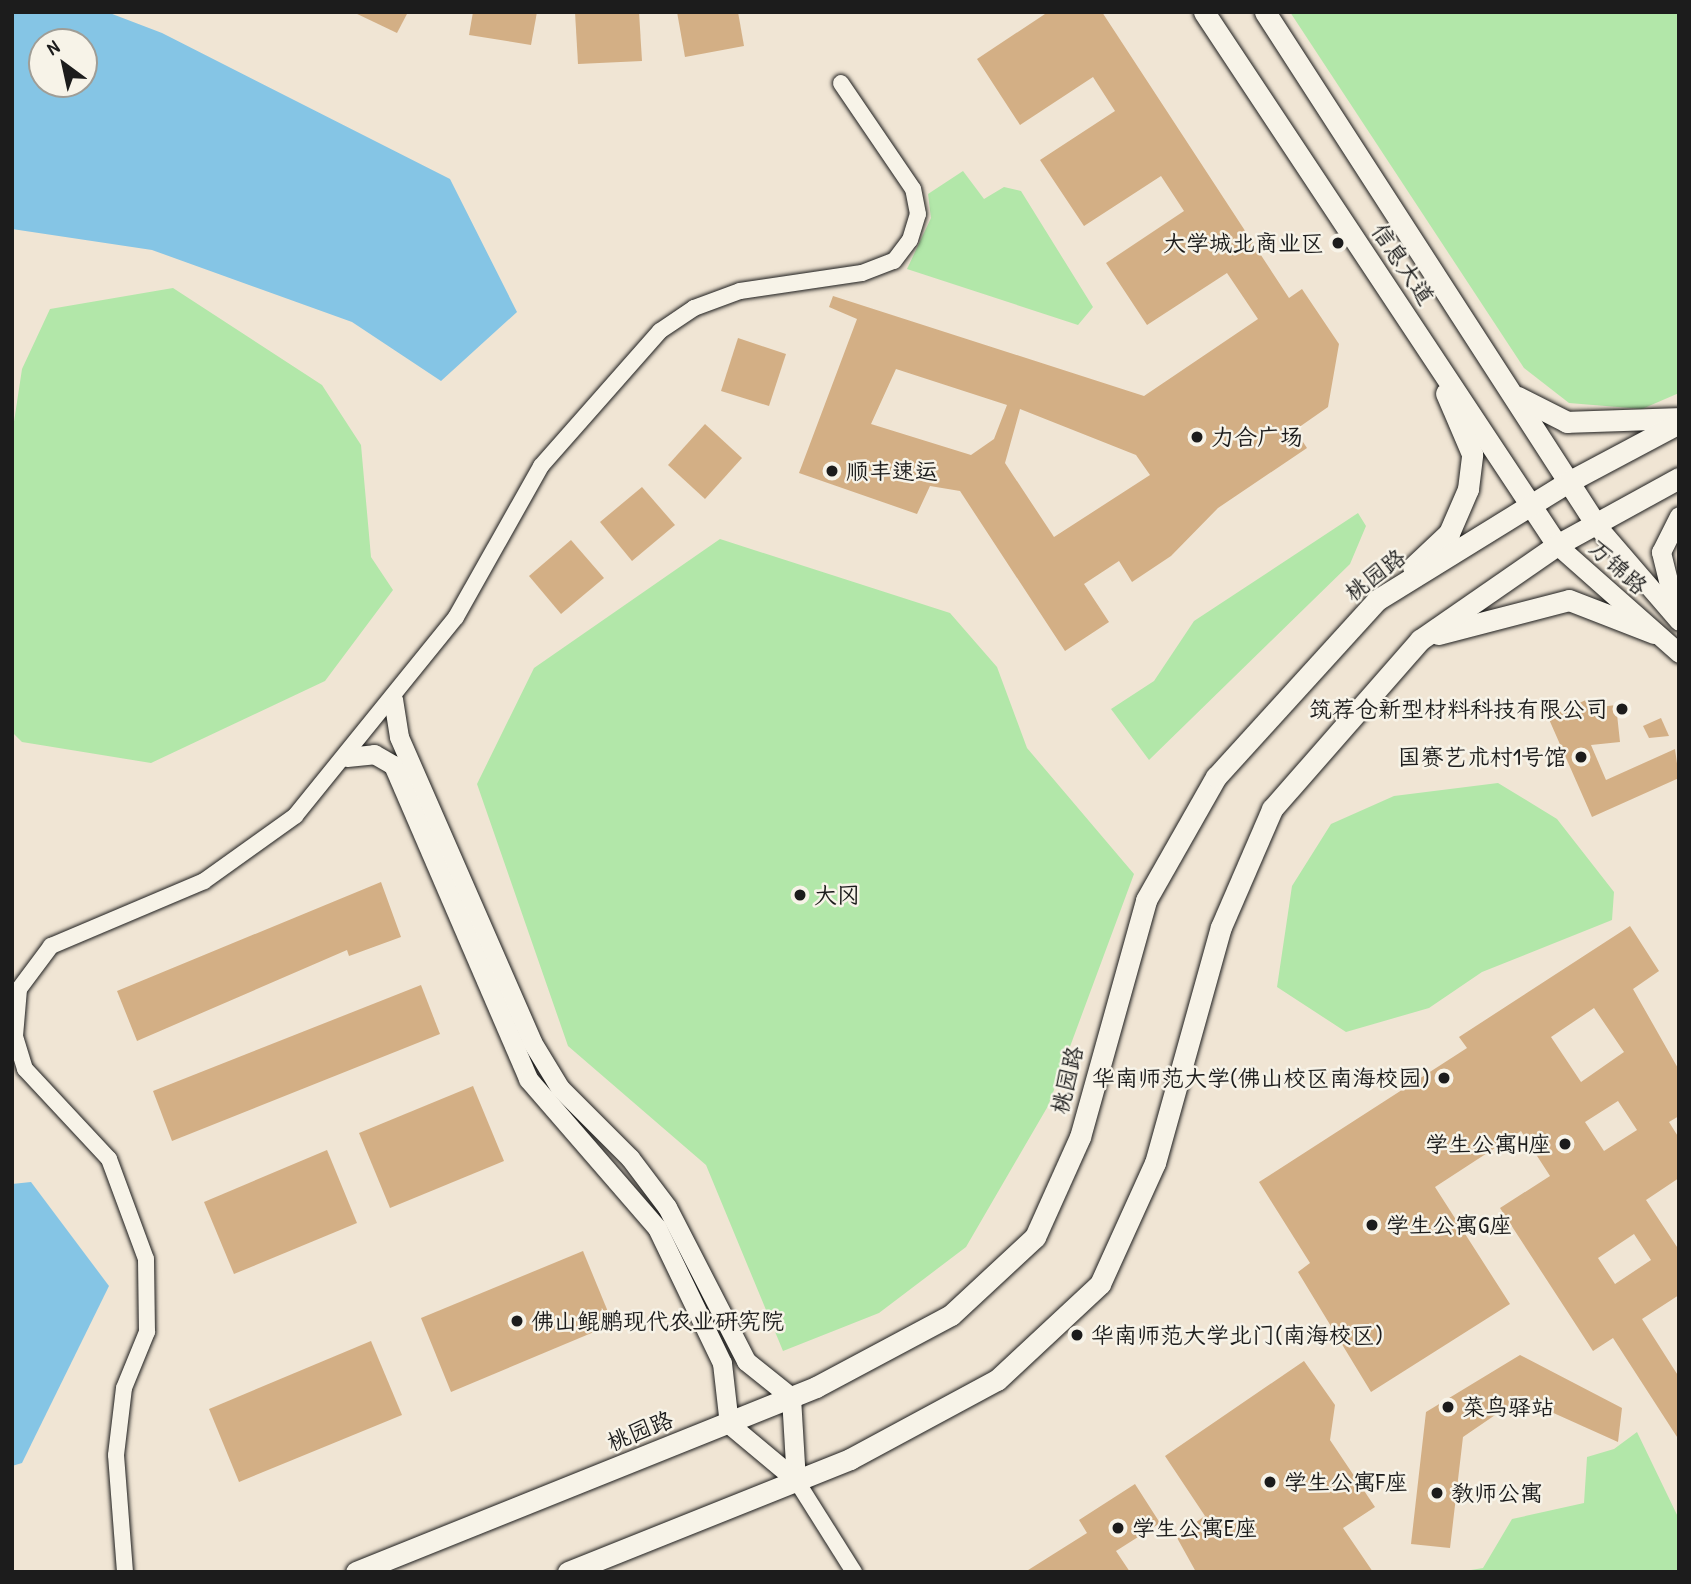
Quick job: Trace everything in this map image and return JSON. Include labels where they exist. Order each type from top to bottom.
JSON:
[{"type":"main road","name":"信息大道","points":[[1204,12],[1557,545]]},
{"type":"main road","name":"信息大道","points":[[1265,12],[1518,397],[1567,482],[1597,526]]},
{"type":"main road","points":[[1377,600],[1449,533],[1468,489],[1472,454],[1428,349]]},
{"type":"main road","points":[[1518,397],[1567,422],[1679,418]]},
{"type":"main road","name":"桃园路","points":[[356,1572],[729,1424],[791,1397],[951,1315],[1034,1237],[1080,1137],[1146,900],[1216,777],[1377,600],[1567,482],[1679,424]]},
{"type":"main road","points":[[568,1572],[796,1480],[998,1380],[1100,1284],[1156,1163],[1221,927],[1272,809],[1420,640],[1557,545],[1597,526],[1679,478]]},
{"type":"main road","points":[[1420,640],[1569,600],[1654,633]]},
{"type":"street","points":[[125,1572],[116,1455],[124,1388],[147,1332],[146,1259],[109,1159],[25,1069],[15,1035],[19,989],[51,946],[176,895],[255,849],[295,816],[347,757],[456,617],[541,466],[660,331],[695,308],[740,290],[862,273],[894,261],[911,240],[918,214],[913,189],[841,83]]},
{"type":"street","points":[[1678,620],[1661,552],[1679,516]]},
{"type":"street","name":"万锦路","points":[[1597,526],[1678,620]]},
{"type":"street","name":"万锦路","points":[[1557,545],[1679,653]]},
{"type":"street","points":[[393,699],[399,737],[532,1042],[560,1088],[630,1158],[667,1207],[746,1361],[791,1397],[796,1480]]},
{"type":"street","points":[[347,757],[374,754],[393,765],[528,1079],[657,1228],[722,1363],[729,1424],[796,1480],[854,1572]]},
{"type":"green space","points":[[1290,12],[1679,12],[1679,393],[1642,409],[1569,403],[1524,368]]},
{"type":"green space","points":[[963,171],[984,199],[1004,187],[1021,191],[1093,307],[1078,325],[907,269],[931,218],[928,194]]},
{"type":"green space","points":[[173,288],[322,385],[361,445],[371,557],[393,590],[325,681],[151,763],[22,742],[12,732],[12,435],[22,369],[50,309]]},
{"type":"green space","points":[[1358,513],[1366,526],[1350,564],[1149,760],[1111,709],[1154,681],[1194,621]]},
{"type":"green space","points":[[720,539],[950,613],[997,667],[1027,748],[1134,874],[1048,1106],[966,1247],[879,1313],[783,1351],[706,1165],[568,1046],[477,784],[534,668]]},
{"type":"green space","points":[[1498,783],[1557,819],[1614,892],[1612,920],[1482,972],[1429,1008],[1346,1032],[1277,987],[1292,886],[1331,824],[1394,796]]},
{"type":"green space","points":[[1637,1432],[1679,1519],[1679,1572],[1459,1572],[1483,1568],[1512,1519],[1584,1503],[1587,1457],[1614,1449]]},
{"type":"water","points":[[12,12],[107,12],[162,33],[450,179],[517,312],[441,381],[352,322],[152,250],[12,229]]},
{"type":"water","points":[[31,1182],[109,1286],[22,1463],[12,1466],[12,1184]]},
{"type":"building","points":[[353,12],[408,12],[397,33]]},
{"type":"building","points":[[473,12],[537,12],[531,45],[469,35]]},
{"type":"building","points":[[575,12],[639,12],[642,61],[578,64]]},
{"type":"building","points":[[677,12],[738,12],[744,46],[685,57]]},
{"type":"building","points":[[1048,12],[1102,12],[1289,298],[1302,289],[1339,344],[1328,407],[1295,430],[1307,448],[1218,508],[1171,556],[1132,582],[1119,561],[1084,584],[1109,622],[1065,651],[960,491],[930,486],[917,514],[799,473],[857,319],[829,307],[833,296],[1144,396],[1258,319],[1227,273],[1147,325],[1106,263],[1184,211],[1161,176],[1084,226],[1040,160],[1115,111],[1093,77],[1020,125],[977,59]],"holes":[[[896,369],[1007,405],[994,439],[971,455],[871,424]],[[1020,409],[1136,455],[1150,475],[1054,537],[1005,463]]]},
{"type":"building","points":[[738,338],[786,354],[769,406],[721,391]]},
{"type":"building","points":[[705,424],[742,458],[705,499],[668,465]]},
{"type":"building","points":[[642,487],[675,525],[632,561],[600,522]]},
{"type":"building","points":[[571,540],[604,578],[561,614],[529,576]]},
{"type":"building","name":"国赛艺术村1号馆","points":[[1588,699],[1592,708],[1616,705],[1620,742],[1591,745],[1606,780],[1675,749],[1679,778],[1592,817],[1548,717]]},
{"type":"building","points":[[1661,718],[1669,736],[1649,738],[1643,726]]},
{"type":"building","points":[[381,882],[401,937],[349,956],[347,950],[137,1041],[117,991]]},
{"type":"building","points":[[1630,926],[1659,971],[1633,989],[1679,1070],[1679,1116],[1669,1122],[1679,1138],[1679,1178],[1646,1200],[1679,1250],[1679,1295],[1642,1319],[1679,1377],[1679,1440],[1613,1338],[1593,1351],[1500,1208],[1550,1176],[1521,1131],[1435,1187],[1510,1304],[1371,1392],[1298,1272],[1310,1263],[1259,1182],[1467,1048],[1459,1037]],"holes":[[[1594,1008],[1624,1052],[1581,1082],[1551,1037]],[[1618,1101],[1637,1130],[1604,1151],[1585,1122]],[[1634,1234],[1651,1260],[1615,1284],[1598,1258]]]},
{"type":"building","points":[[421,985],[440,1034],[172,1141],[153,1091]]},
{"type":"building","points":[[473,1086],[504,1161],[390,1208],[359,1133]]},
{"type":"building","points":[[327,1150],[357,1223],[234,1274],[204,1202]]},
{"type":"building","name":"佛山鲲鹏现代农业研究院","points":[[583,1251],[613,1324],[451,1392],[421,1318]]},
{"type":"building","points":[[371,1341],[402,1415],[239,1482],[209,1409]]},
{"type":"building","name":"教师公寓","points":[[1520,1355],[1622,1408],[1618,1442],[1520,1398],[1463,1437],[1450,1548],[1411,1544],[1426,1412]]},
{"type":"building","name":"学生公寓F座","points":[[1304,1361],[1335,1405],[1330,1440],[1375,1507],[1343,1528],[1373,1572],[1196,1572],[1176,1536],[1205,1516],[1165,1456]]},
{"type":"building","name":"学生公寓E座","points":[[1135,1484],[1160,1523],[1116,1551],[1130,1572],[1025,1572],[1087,1533],[1079,1520]]},
{"type":"place","name":"大学城北商业区","points":[[1338,243]]},
{"type":"place","name":"力合广场","points":[[1197,437]]},
{"type":"place","name":"顺丰速运","points":[[832,471]]},
{"type":"place","name":"筑荐仓新型材料科技有限公司","points":[[1622,709]]},
{"type":"place","name":"国赛艺术村1号馆","points":[[1581,757]]},
{"type":"place","name":"大冈","points":[[800,895]]},
{"type":"place","name":"华南师范大学(佛山校区南海校园)","points":[[1444,1078]]},
{"type":"place","name":"学生公寓H座","points":[[1565,1144]]},
{"type":"place","name":"学生公寓G座","points":[[1372,1225]]},
{"type":"place","name":"佛山鲲鹏现代农业研究院","points":[[517,1321]]},
{"type":"place","name":"华南师范大学北门(南海校区)","points":[[1077,1335]]},
{"type":"place","name":"菜鸟驿站","points":[[1448,1407]]},
{"type":"place","name":"学生公寓F座","points":[[1270,1482]]},
{"type":"place","name":"教师公寓","points":[[1437,1493]]},
{"type":"place","name":"学生公寓E座","points":[[1118,1528]]}]
